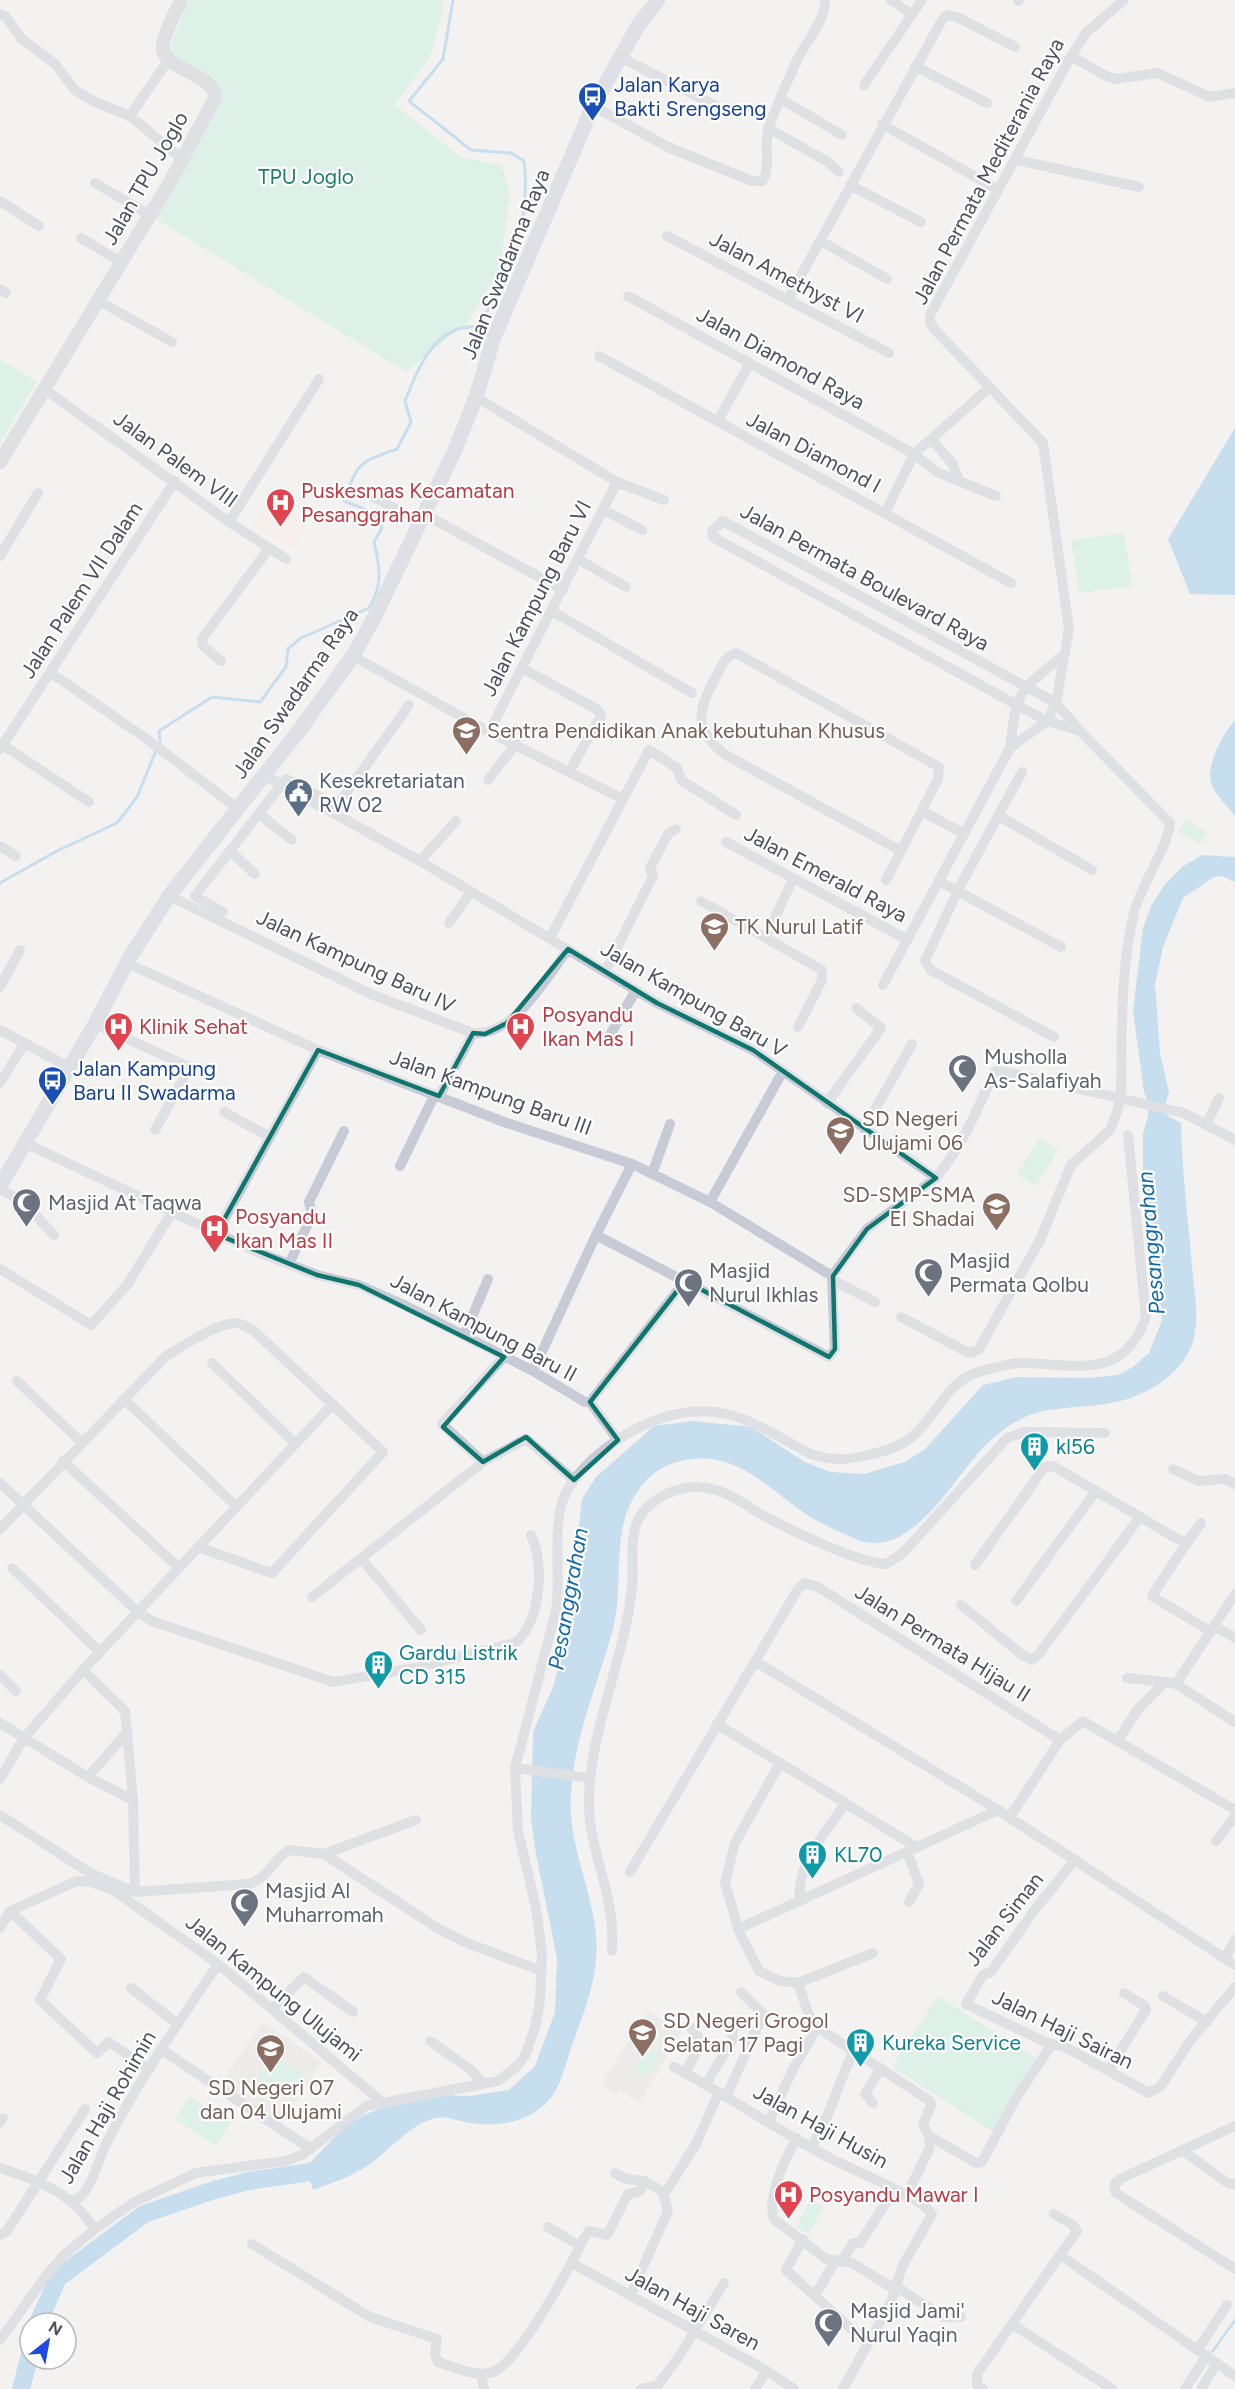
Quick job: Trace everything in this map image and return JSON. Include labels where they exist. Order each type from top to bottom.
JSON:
[{"type":"main road","name":"Jalan Swadarma Raya","points":[[0,1187],[95,1024],[127,963],[169,896],[237,808],[266,776],[352,656],[375,616],[455,450],[476,397],[494,338],[593,106],[639,24],[658,0]]},
{"type":"street","points":[[130,116],[169,59],[164,53],[163,44],[181,0]]},
{"type":"street","points":[[593,106],[669,148],[757,182],[766,175],[765,144],[768,128],[798,59],[825,10],[825,0]]},
{"type":"street","points":[[891,0],[912,15]]},
{"type":"street","points":[[864,85],[922,0]]},
{"type":"street","name":"Jalan Permata Mediterania Raya","points":[[1047,721],[1056,703],[1069,622],[1045,448],[936,331],[929,319],[997,189],[1017,160],[1071,56],[1087,32],[1124,0]]},
{"type":"street","points":[[0,14],[6,17],[21,38],[55,64],[75,90],[93,101],[130,116],[183,160]]},
{"type":"street","points":[[788,299],[882,124],[947,15],[957,17],[1015,48]]},
{"type":"street","points":[[1071,56],[1106,76],[1116,79],[1157,73],[1210,97],[1235,93]]},
{"type":"street","points":[[620,57],[728,112]]},
{"type":"street","name":"Jalan TPU Joglo","points":[[0,462],[183,160],[215,98],[215,93],[207,83],[169,59]]},
{"type":"street","points":[[915,66],[987,103]]},
{"type":"street","points":[[781,99],[842,135]]},
{"type":"street","points":[[882,124],[997,189]]},
{"type":"street","points":[[768,128],[828,162],[839,172]]},
{"type":"street","points":[[1017,160],[1139,187]]},
{"type":"street","points":[[95,183],[150,215]]},
{"type":"street","points":[[850,185],[921,222]]},
{"type":"street","points":[[0,201],[39,226]]},
{"type":"street","name":"Jalan Amethyst VI","points":[[667,236],[889,353]]},
{"type":"street","points":[[81,238],[121,262]]},
{"type":"street","points":[[821,241],[887,279]]},
{"type":"street","name":"Jalan Diamond Raya","points":[[628,296],[914,454],[938,472],[996,496]]},
{"type":"street","points":[[99,300],[172,342]]},
{"type":"street","name":"Jalan Diamond I","points":[[599,356],[1011,583]]},
{"type":"street","points":[[717,422],[750,363]]},
{"type":"street","points":[[229,522],[319,379]]},
{"type":"street","name":"Jalan Palem VIII","points":[[43,388],[229,522],[286,559]]},
{"type":"street","points":[[885,513],[914,454],[989,388]]},
{"type":"street","points":[[476,397],[617,482],[664,500]]},
{"type":"street","points":[[931,439],[952,463],[959,480]]},
{"type":"street","name":"Jalan Palem VII Dalam","points":[[1,746],[51,673],[174,481]]},
{"type":"street","name":"Jalan Kampung Baru VI","points":[[489,732],[617,482]]},
{"type":"street","points":[[364,492],[422,518],[563,590]]},
{"type":"street","points":[[0,556],[38,493]]},
{"type":"street","points":[[604,510],[642,530]]},
{"type":"street","name":"Jalan Permata Boulevard Raya","points":[[901,1317],[967,1352],[972,1353],[980,1349],[1040,1240],[1071,1165],[1110,1130],[1118,1109],[1121,1091],[1123,989],[1134,911],[1170,823],[1080,731],[1056,703],[723,520],[712,531],[713,537],[1015,704],[1047,721],[1080,731]]},
{"type":"street","points":[[220,661],[203,646],[202,639],[269,548]]},
{"type":"street","points":[[578,559],[626,587]]},
{"type":"street","points":[[552,611],[692,693]]},
{"type":"street","points":[[886,880],[922,811],[940,772],[933,762],[743,656],[736,653],[725,660],[704,698],[701,709],[703,728],[715,747],[901,851]]},
{"type":"street","name":"Jalan Kampung Baru VI","points":[[352,656],[489,732],[622,799]]},
{"type":"street","points":[[883,986],[1010,748],[1015,704],[1024,687],[1063,656]]},
{"type":"street","points":[[522,668],[598,710],[601,716],[569,772]]},
{"type":"street","points":[[51,673],[145,738],[237,808]]},
{"type":"street","points":[[223,912],[195,896],[286,779],[332,802],[340,802],[409,705]]},
{"type":"street","points":[[1010,748],[1047,721]]},
{"type":"street","points":[[488,780],[516,744]]},
{"type":"street","points":[[1,746],[88,802]]},
{"type":"street","points":[[550,938],[646,754],[651,750],[677,768],[681,780],[736,815]]},
{"type":"street","points":[[1022,772],[958,890],[927,956],[927,966],[1054,1037]]},
{"type":"street","name":"Jalan Kampung Baru V","points":[[266,776],[420,861],[470,893],[671,1011],[753,1050],[936,1178]]},
{"type":"street","points":[[922,811],[964,834]]},
{"type":"street","points":[[259,814],[292,840]]},
{"type":"street","points":[[999,816],[1092,870]]},
{"type":"street","points":[[420,861],[456,821]]},
{"type":"street","points":[[605,972],[653,876],[650,869],[667,834],[676,829]]},
{"type":"street","name":"Jalan Emerald Raya","points":[[726,842],[908,940]]},
{"type":"street","points":[[0,846],[16,856]]},
{"type":"street","points":[[230,851],[255,874]]},
{"type":"street","points":[[766,937],[793,879]]},
{"type":"street","points":[[939,881],[1061,946]]},
{"type":"street","points":[[449,923],[470,893]]},
{"type":"street","name":"Jalan Kampung Baru IV","points":[[169,896],[373,995],[473,1033],[485,1034],[507,1023],[528,1003],[568,949]]},
{"type":"street","points":[[701,901],[822,970],[822,980],[798,1027]]},
{"type":"street","points":[[0,987],[20,950]]},
{"type":"street","name":"Jalan Kampung Baru III","points":[[127,963],[318,1050],[504,1122],[632,1164],[710,1202],[875,1302]]},
{"type":"street","points":[[606,1042],[636,990]]},
{"type":"street","points":[[827,1103],[881,1028],[856,1008]]},
{"type":"street","points":[[95,1024],[195,1070],[155,1130]]},
{"type":"street","points":[[0,1030],[69,1067]]},
{"type":"street","points":[[400,1166],[473,1033]]},
{"type":"street","points":[[0,1083],[24,1044]]},
{"type":"street","points":[[864,1129],[912,1044]]},
{"type":"street","points":[[216,1234],[318,1050]]},
{"type":"street","points":[[710,1202],[783,1071]]},
{"type":"street","points":[[596,1235],[829,1357],[835,1349],[833,1278],[867,1229],[936,1178],[970,1126],[996,1071],[1184,1113],[1207,1123],[1235,1140]]},
{"type":"street","points":[[1207,1123],[1219,1098]]},
{"type":"street","points":[[224,1112],[270,1137]]},
{"type":"street","points":[[652,1174],[670,1124]]},
{"type":"street","points":[[289,1264],[312,1215],[309,1202],[344,1131]]},
{"type":"street","points":[[0,2340],[45,2277],[95,2229],[134,2202],[196,2173],[285,2161],[311,2149],[366,2106],[498,2081],[508,2075],[525,2056],[535,2027],[542,1971],[538,1918],[518,1831],[518,1768],[521,1736],[556,1611],[560,1589],[559,1514],[563,1497],[574,1480],[589,1462],[618,1440],[649,1421],[675,1412],[708,1410],[750,1422],[811,1454],[824,1459],[845,1461],[901,1444],[914,1436],[959,1382],[978,1372],[1016,1363],[1090,1366],[1112,1361],[1134,1342],[1146,1317],[1128,1135]]},
{"type":"street","name":"Jalan Kampung Baru II","points":[[25,1143],[216,1234],[318,1275],[359,1285],[533,1371],[585,1402],[590,1402],[685,1281]]},
{"type":"street","points":[[533,1371],[596,1235],[632,1164]]},
{"type":"street","points":[[0,1187],[23,1202],[54,1235]]},
{"type":"street","points":[[0,1269],[91,1325],[127,1285],[171,1214]]},
{"type":"street","points":[[464,1336],[488,1279]]},
{"type":"street","points":[[0,1529],[165,1357],[186,1344],[226,1325],[236,1323],[254,1331],[383,1452],[272,1573],[198,1547]]},
{"type":"street","points":[[483,1462],[442,1424],[504,1357]]},
{"type":"street","points":[[212,1363],[296,1444]]},
{"type":"street","points":[[17,1381],[81,1442]]},
{"type":"street","points":[[123,1399],[236,1506]]},
{"type":"street","points":[[590,1402],[618,1440]]},
{"type":"street","points":[[0,1779],[24,1738],[99,1651],[333,1404]]},
{"type":"street","points":[[612,1951],[610,1909],[589,1813],[588,1778],[624,1644],[629,1615],[637,1524],[654,1501],[666,1494],[694,1487],[716,1490],[837,1548],[886,1564],[903,1553],[960,1493],[994,1450],[1014,1433],[1105,1433]]},
{"type":"street","points":[[312,1597],[483,1462],[526,1438],[574,1480]]},
{"type":"street","points":[[63,1461],[178,1567]]},
{"type":"street","points":[[975,1565],[1044,1468],[1049,1466],[1186,1544]]},
{"type":"street","points":[[1173,1469],[1198,1481],[1225,1479],[1235,1484]]},
{"type":"street","points":[[0,1483],[137,1611],[168,1629],[333,1682],[392,1672],[515,1643],[523,1637],[532,1620],[541,1569],[538,1549],[531,1535]]},
{"type":"street","points":[[1016,1601],[1095,1492]]},
{"type":"street","points":[[961,1605],[1021,1654],[1032,1660],[1039,1654],[1140,1517]]},
{"type":"street","points":[[1201,1523],[1152,1596],[1211,1628],[1235,1638]]},
{"type":"street","points":[[361,1558],[421,1630]]},
{"type":"street","points":[[12,1568],[99,1651]]},
{"type":"street","name":"Jalan Permata Hijau II","points":[[630,1872],[798,1589],[809,1583],[1060,1740]]},
{"type":"street","points":[[1117,1742],[1138,1708],[1170,1683],[1235,1594]]},
{"type":"street","points":[[755,1661],[1010,1817],[1235,1965]]},
{"type":"street","points":[[83,1670],[125,1712],[140,1892]]},
{"type":"street","points":[[0,1675],[16,1691]]},
{"type":"street","points":[[1127,1678],[1170,1683],[1235,1722]]},
{"type":"street","points":[[1010,1817],[1060,1740],[1083,1721],[1094,1725],[1117,1742],[1235,1810]]},
{"type":"street","points":[[0,1723],[88,1777],[133,1800]]},
{"type":"street","points":[[717,1724],[845,1803],[912,1850],[920,1884],[909,1902]]},
{"type":"street","points":[[88,1777],[128,1731]]},
{"type":"street","points":[[780,1763],[733,1850],[725,1882],[738,1929],[759,1971],[780,1982],[798,1983],[873,1953]]},
{"type":"street","points":[[518,1768],[588,1778]]},
{"type":"street","points":[[800,1901],[798,1888],[802,1871],[845,1803]]},
{"type":"street","points":[[738,1929],[998,1810]]},
{"type":"street","points":[[0,1815],[90,1874],[140,1892],[249,1884],[266,1876],[280,1856],[290,1850],[324,1854],[439,1929],[467,1943],[542,1971]]},
{"type":"street","points":[[1216,1841],[1235,1816]]},
{"type":"street","points":[[324,1854],[416,1820]]},
{"type":"street","name":"Jalan Siman","points":[[966,2004],[983,1975],[991,1972],[1033,1912],[1075,1860]]},
{"type":"street","name":"Jalan Kampung Ulujami","points":[[10,1911],[77,1881],[91,1881],[113,1890],[218,1964],[382,2102]]},
{"type":"street","points":[[0,1928],[10,1911],[61,1959],[40,2000],[98,2053],[109,2042],[149,2070]]},
{"type":"street","points":[[1225,1958],[1235,1940]]},
{"type":"street","name":"Jalan Haji Rohimin","points":[[0,2168],[36,2181],[71,2201],[85,2191],[106,2144],[149,2070],[218,1964]]},
{"type":"street","points":[[272,2009],[304,1977],[353,2012]]},
{"type":"street","points":[[798,1983],[808,2007],[809,2021],[930,2101],[931,2105],[923,2125],[928,2135],[929,2149],[906,2197]]},
{"type":"street","points":[[131,1988],[178,2024]]},
{"type":"street","name":"Jalan Haji Sairan","points":[[966,2004],[1052,2044],[1067,2048],[1149,2093],[1155,2091],[1166,2079],[1190,2041],[1235,1988]]},
{"type":"street","points":[[663,2192],[696,2144],[763,2014],[741,1992]]},
{"type":"street","points":[[1108,2071],[1146,2010],[1124,1993]]},
{"type":"street","points":[[1163,1996],[1207,2022]]},
{"type":"street","points":[[685,2073],[702,2042],[690,2026]]},
{"type":"street","points":[[706,2084],[732,2041],[733,2026]]},
{"type":"street","points":[[769,2121],[793,2069],[818,2028]]},
{"type":"street","points":[[430,2041],[471,2070],[482,2083]]},
{"type":"street","points":[[928,2135],[976,2163],[982,2162],[1016,2098],[1052,2044]]},
{"type":"street","points":[[162,2050],[311,2149]]},
{"type":"street","points":[[811,2147],[830,2113],[854,2050]]},
{"type":"street","name":"Jalan Haji Husin","points":[[674,2067],[811,2147],[930,2211],[932,2216],[905,2262],[887,2310],[843,2389]]},
{"type":"street","points":[[873,2103],[865,2094],[883,2069]]},
{"type":"street","points":[[0,2235],[7,2231],[36,2181],[85,2109]]},
{"type":"street","points":[[1235,2126],[1116,2182],[1114,2187],[1116,2193],[1235,2269]]},
{"type":"street","points":[[796,2138],[781,2166],[772,2215],[778,2222],[826,2259],[859,2266],[943,2317],[961,2317]]},
{"type":"street","points":[[1182,2150],[1229,2184],[1235,2184]]},
{"type":"street","points":[[615,2173],[626,2179],[645,2181],[663,2192],[668,2205],[667,2214],[630,2296]]},
{"type":"street","points":[[252,2244],[370,2317],[437,2339],[435,2355],[438,2362],[481,2374],[493,2372],[507,2362],[530,2331],[589,2231],[607,2235],[628,2194],[640,2191],[645,2181]]},
{"type":"street","points":[[815,2295],[853,2243],[860,2243],[894,2190]]},
{"type":"street","points":[[71,2201],[95,2229]]},
{"type":"street","points":[[983,2389],[977,2385],[977,2374],[1077,2231],[1073,2225],[1054,2214]]},
{"type":"street","points":[[548,2227],[580,2245]]},
{"type":"street","points":[[803,2240],[786,2270],[867,2343]]},
{"type":"street","points":[[1060,2255],[1235,2376]]},
{"type":"street","name":"Jalan Haji Saren","points":[[572,2263],[767,2371],[794,2389]]},
{"type":"street","points":[[641,2389],[658,2388],[724,2283]]},
{"type":"street","points":[[1185,2389],[1227,2305]]},
{"type":"street","points":[[1012,2324],[1112,2389]]},
{"type":"street","points":[[1201,2389],[1217,2363]]},
{"type":"street","points":[[755,2389],[767,2371]]},
{"type":"street","points":[[481,2374],[484,2389]]},
{"type":"highlighted area","points":[[568,949],[657,1003],[753,1050],[936,1178],[867,1229],[833,1276],[835,1349],[829,1357],[685,1281],[590,1402],[618,1440],[574,1480],[526,1437],[483,1462],[443,1427],[504,1357],[359,1285],[317,1275],[216,1234],[318,1050],[439,1096],[473,1033],[485,1034],[507,1023]]},
{"type":"shaded area","name":"Puskesmas Kecamatan Pesanggrahan","points":[[267,502],[307,528],[291,550],[252,525]]},
{"type":"shaded area","name":"SD Negeri Grogol Selatan 17 Pagi","points":[[648,2011],[682,2032],[639,2102],[619,2089],[616,2094],[601,2084]]},
{"type":"shaded area","name":"SD Negeri 07 dan 04 Ulujami","points":[[263,2022],[322,2062],[280,2125],[220,2084]]},
{"type":"green space","name":"TPU Joglo","points":[[189,0],[441,0],[444,7],[430,57],[395,105],[461,157],[502,165],[510,193],[500,270],[468,322],[406,372],[153,217],[221,92],[171,62],[171,45]]},
{"type":"green space","points":[[0,359],[37,382],[0,443]]},
{"type":"green space","points":[[1124,533],[1132,586],[1079,593],[1071,540]]},
{"type":"green space","points":[[1186,819],[1207,832],[1200,844],[1178,832]]},
{"type":"green space","points":[[1039,1138],[1059,1149],[1036,1186],[1017,1175]]},
{"type":"green space","points":[[938,1996],[1042,2062],[996,2134],[892,2067]]},
{"type":"green space","points":[[647,2047],[661,2056],[648,2077],[634,2069]]},
{"type":"green space","points":[[273,2054],[306,2077],[291,2099],[257,2077]]},
{"type":"green space","points":[[190,2096],[231,2123],[216,2146],[175,2119]]},
{"type":"green space","points":[[810,2200],[824,2207],[809,2234],[796,2227]]},
{"type":"water","points":[[1235,428],[1235,595],[1190,594],[1168,539]]},
{"type":"water","points":[[1235,720],[1235,816],[1216,793],[1210,778],[1216,751]]},
{"type":"water","points":[[1202,855],[1235,857],[1235,882],[1222,876],[1214,877],[1183,898],[1163,947],[1155,984],[1160,1053],[1169,1092],[1165,1105],[1168,1116],[1181,1123],[1196,1302],[1194,1338],[1182,1363],[1160,1383],[1134,1397],[1106,1404],[1045,1411],[1019,1420],[990,1441],[923,1520],[907,1532],[890,1540],[865,1542],[832,1528],[807,1515],[749,1473],[717,1460],[700,1458],[676,1462],[661,1469],[648,1479],[633,1500],[625,1517],[619,1553],[617,1610],[582,1731],[573,1773],[571,1812],[573,1830],[594,1917],[597,1950],[586,2007],[555,2092],[536,2111],[505,2123],[472,2123],[441,2117],[425,2122],[408,2132],[370,2164],[342,2179],[313,2190],[306,2167],[350,2121],[381,2108],[441,2095],[470,2096],[509,2090],[535,2066],[555,2012],[557,1958],[536,1855],[531,1818],[533,1732],[553,1687],[580,1589],[576,1551],[582,1499],[596,1477],[654,1426],[692,1421],[751,1427],[805,1462],[831,1472],[864,1474],[905,1462],[925,1449],[983,1385],[1017,1377],[1087,1378],[1118,1375],[1133,1367],[1149,1353],[1162,1320],[1143,1185],[1143,1134],[1148,1116],[1148,1102],[1144,1092],[1133,1011],[1143,928],[1151,906],[1166,883],[1182,867]]},
{"type":"waterway","points":[[0,883],[57,851],[117,823],[137,797],[160,741],[159,731],[212,697],[260,702],[286,667],[288,649],[301,638],[369,608],[377,592],[379,576],[374,542],[382,528],[374,513],[344,501],[349,488],[357,471],[367,461],[397,449],[411,422],[405,401],[430,350],[450,333],[463,328],[478,327],[507,278],[517,246],[524,210],[524,161],[511,153],[471,150],[409,101],[443,59],[453,0]]},
{"type":"waterway","name":"Pesanggrahan","points":[[43,2311],[58,2278],[144,2214],[214,2190],[249,2181],[331,2169]]},
{"type":"waterway","points":[[1213,2351],[1235,2320]]},
{"type":"waterway","name":"Pesanggrahan","points":[[21,2389],[26,2371]]},
{"type":"place","name":"Jalan Karya Bakti Srengseng","points":[[593,122]]},
{"type":"place","name":"Puskesmas Kecamatan Pesanggrahan","points":[[280,528]]},
{"type":"place","name":"Sentra Pendidikan Anak kebutuhan Khusus","points":[[466,756]]},
{"type":"place","name":"Kesekretariatan RW 02","points":[[298,818]]},
{"type":"place","name":"TK Nurul Latif","points":[[714,952]]},
{"type":"place","name":"Klinik Sehat","points":[[118,1052]]},
{"type":"place","name":"Posyandu Ikan Mas I","points":[[521,1052]]},
{"type":"place","name":"Musholla As-Salafiyah","points":[[963,1094]]},
{"type":"place","name":"Jalan Kampung Baru II Swadarma","points":[[52,1106]]},
{"type":"place","name":"SD Negeri Ulujami 06","points":[[841,1156]]},
{"type":"place","name":"Masjid At Taqwa","points":[[27,1228]]},
{"type":"place","name":"SD-SMP-SMA El Shadai","points":[[996,1232]]},
{"type":"place","name":"Posyandu Ikan Mas II","points":[[214,1254]]},
{"type":"place","name":"Masjid Permata Qolbu","points":[[928,1298]]},
{"type":"place","name":"Masjid Nurul Ikhlas","points":[[688,1308]]},
{"type":"place","name":"kl56","points":[[1035,1472]]},
{"type":"place","name":"Gardu Listrik CD 315","points":[[378,1690]]},
{"type":"place","name":"KL70","points":[[813,1880]]},
{"type":"place","name":"Masjid Al Muharromah","points":[[244,1928]]},
{"type":"place","name":"SD Negeri Grogol Selatan 17 Pagi","points":[[642,2058]]},
{"type":"place","name":"Kureka Service","points":[[861,2068]]},
{"type":"place","name":"SD Negeri 07 dan 04 Ulujami","points":[[271,2074]]},
{"type":"place","name":"Posyandu Mawar I","points":[[788,2220]]},
{"type":"place","name":"Masjid Jami' Nurul Yaqin","points":[[829,2348]]}]
